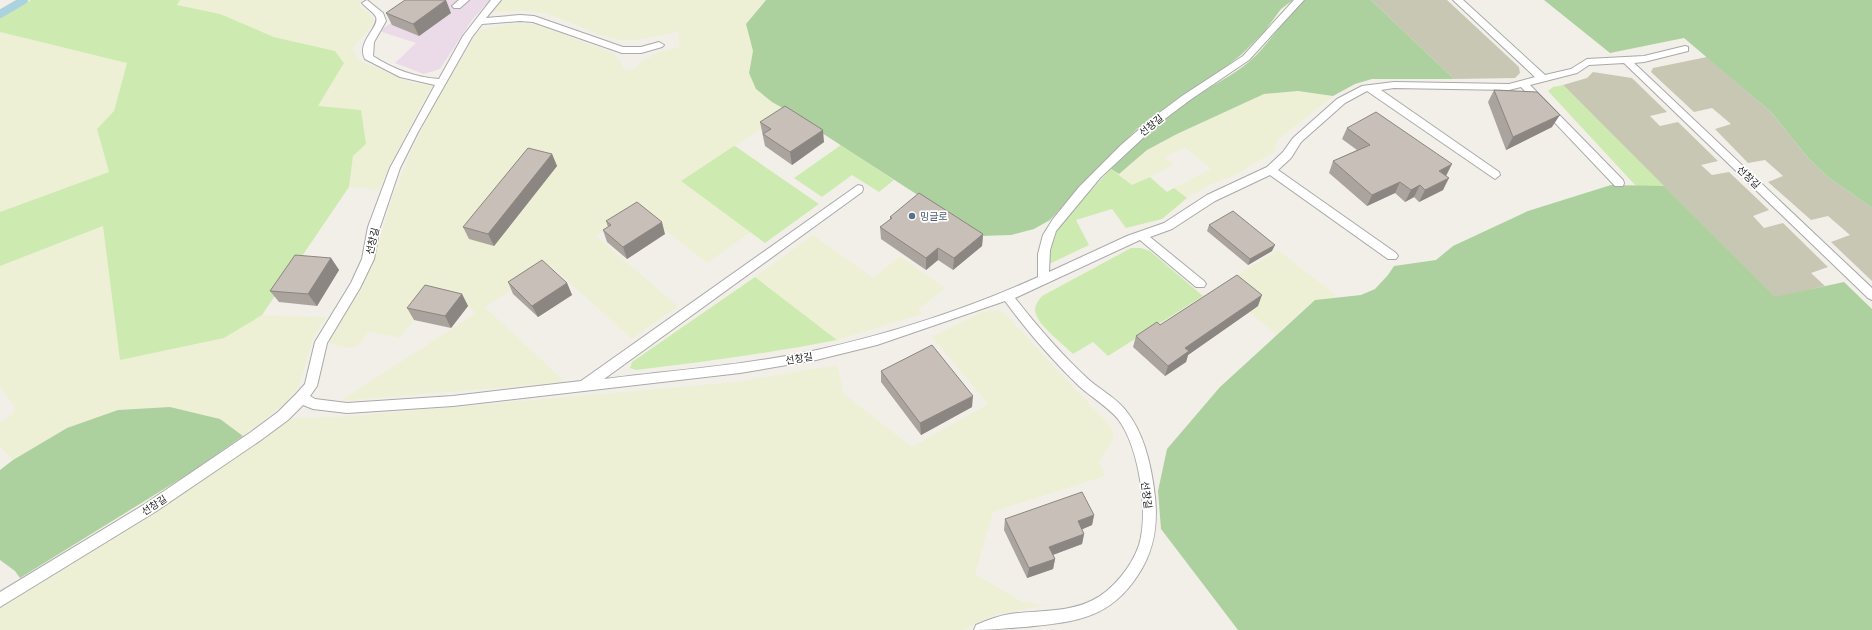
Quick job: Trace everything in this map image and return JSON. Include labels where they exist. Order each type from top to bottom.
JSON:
[{"type":"lane","name":"선창길","points":[[0,600],[150,508],[256,436],[283,416],[311,386],[321,342],[356,285],[368,258],[374,227],[395,168],[468,36],[496,0]]},
{"type":"lane","name":"선창길","points":[[1044,278],[1042,259],[1047,239],[1055,223],[1086,186],[1145,129],[1186,98],[1218,79],[1246,57],[1285,12],[1299,0]]},
{"type":"lane","points":[[1458,0],[1543,79]]},
{"type":"lane","points":[[367,3],[380,14],[381,21],[370,38],[366,49],[368,57],[378,64],[411,78],[442,82]]},
{"type":"lane","points":[[478,22],[520,18],[534,19],[622,50],[641,50],[659,45]]},
{"type":"lane","name":"선창길","points":[[301,398],[313,404],[347,408],[453,401],[740,368],[816,355],[877,340],[1007,296],[1141,235],[1168,226],[1211,198],[1271,170],[1287,155],[1297,140],[1341,101],[1365,88],[1394,85],[1509,87],[1574,71],[1587,62],[1644,59],[1685,49]]},
{"type":"lane","name":"선창길","points":[[1626,60],[1872,295]]},
{"type":"lane","points":[[1523,84],[1619,183]]},
{"type":"lane","points":[[1372,88],[1495,175]]},
{"type":"lane","points":[[1271,170],[1392,256]]},
{"type":"lane","name":"선창길","points":[[583,387],[858,189]]},
{"type":"lane","points":[[1141,235],[1200,284]]},
{"type":"lane","name":"선창길","points":[[981,630],[1001,622],[1050,619],[1077,615],[1101,604],[1122,584],[1138,562],[1148,537],[1149,515],[1142,459],[1130,427],[1113,407],[1084,383],[1045,345],[1007,296]]},
{"type":"shaded area","points":[[180,0],[361,0],[359,6],[369,13],[374,21],[353,48],[358,60],[412,83],[432,85],[391,163],[379,190],[349,187],[353,156],[318,106],[344,63],[335,51],[274,37],[248,26],[177,5]]},
{"type":"shaded area","points":[[425,0],[490,0],[472,20],[440,69],[424,74],[395,63],[416,43],[379,31]]},
{"type":"shaded area","points":[[502,0],[766,0],[746,24],[753,51],[749,73],[788,111],[681,181],[751,232],[707,263],[638,209],[596,236],[678,306],[632,339],[550,265],[485,307],[565,382],[340,401],[476,313],[468,306],[432,297],[400,338],[369,331],[358,346],[347,348],[337,346],[329,342],[372,266],[392,198],[411,151],[437,99],[479,30],[510,24],[528,23],[555,31],[612,53],[620,61],[624,70],[634,69],[641,62],[657,53],[679,47],[678,32],[637,40],[621,40],[601,35],[546,13],[525,11],[493,12]]},
{"type":"shaded area","points":[[1371,0],[1447,0],[1519,67],[1520,73],[1515,78],[1454,79]]},
{"type":"shaded area","points":[[0,32],[127,62],[114,111],[97,129],[109,172],[0,212]]},
{"type":"shaded area","points":[[1707,57],[1771,112],[1809,159],[1828,177],[1872,208],[1872,281],[1831,242],[1850,235],[1828,216],[1811,220],[1768,182],[1783,176],[1765,160],[1748,163],[1715,129],[1731,124],[1712,108],[1694,112],[1651,72],[1653,68]]},
{"type":"shaded area","points":[[1593,72],[1632,78],[1667,112],[1650,116],[1660,126],[1678,122],[1718,161],[1701,165],[1712,175],[1729,172],[1769,210],[1753,216],[1764,228],[1783,223],[1828,267],[1811,273],[1825,286],[1775,298],[1563,85],[1587,78]]},
{"type":"shaded area","points":[[1298,91],[1333,96],[1277,140],[1274,152],[1233,176],[1209,185],[1187,198],[1174,188],[1211,169],[1185,147],[1165,157],[1174,165],[1132,185],[1119,174],[1147,150],[1177,134],[1264,94]]},
{"type":"shaded area","points":[[103,226],[224,338],[262,315],[326,317],[313,339],[299,385],[289,400],[243,436],[220,419],[170,407],[118,410],[67,428],[13,460],[0,447],[0,423],[13,414],[15,407],[0,387],[0,266]]},
{"type":"shaded area","points":[[813,235],[873,278],[900,256],[945,288],[918,310],[922,314],[837,340],[755,277]]},
{"type":"shaded area","points":[[1278,250],[1338,297],[1315,300],[1276,334],[1218,287]]},
{"type":"shaded area","points":[[992,310],[1001,311],[1008,317],[1111,427],[1114,437],[1099,462],[1105,476],[993,512],[975,574],[1022,602],[1047,605],[994,615],[963,630],[0,630],[0,607],[153,514],[291,418],[340,417],[736,382],[837,365],[844,394],[912,447],[988,404],[932,337],[982,312]]},
{"type":"green space","points":[[31,0],[180,0],[177,5],[220,14],[274,37],[335,51],[344,63],[318,106],[361,110],[366,144],[353,156],[349,187],[262,315],[224,338],[120,360],[103,226],[0,266],[0,212],[109,172],[97,129],[114,111],[127,63],[0,32],[0,18]]},
{"type":"green space","points":[[766,0],[1293,0],[1281,9],[1264,32],[1241,55],[1214,76],[1178,98],[1137,129],[1084,182],[1050,220],[1034,229],[1011,235],[981,236],[772,102],[756,89],[749,73],[753,51],[746,24]]},
{"type":"green space","points":[[1305,0],[1371,0],[1454,79],[1372,79],[1355,84],[1333,96],[1298,91],[1264,94],[1177,134],[1147,150],[1119,174],[1111,169],[1170,115],[1191,99],[1229,76],[1250,61],[1297,7]]},
{"type":"green space","points":[[1544,0],[1872,0],[1872,208],[1828,177],[1809,159],[1771,112],[1684,38],[1610,53]]},
{"type":"green space","points":[[1563,85],[1664,186],[1636,186],[1548,91],[1553,87]]},
{"type":"green space","points":[[841,145],[894,180],[879,192],[852,175],[822,197],[794,178]]},
{"type":"green space","points":[[734,146],[819,204],[765,243],[681,181]]},
{"type":"green space","points":[[1111,169],[1132,185],[1150,177],[1167,192],[1174,188],[1187,198],[1162,219],[1126,228],[1112,209],[1076,220],[1089,245],[1047,265],[1053,238],[1064,219]]},
{"type":"green space","points":[[1611,185],[1664,186],[1775,297],[1844,282],[1872,309],[1872,630],[1238,630],[1161,529],[1158,491],[1167,449],[1220,387],[1315,300],[1361,295],[1375,289],[1394,266],[1436,260],[1453,246],[1528,211]]},
{"type":"green space","points":[[1131,248],[1141,248],[1150,251],[1203,296],[1108,356],[1093,342],[1073,354],[1046,329],[1038,319],[1035,309],[1038,302],[1042,296]]},
{"type":"green space","points":[[755,277],[837,340],[712,360],[636,370],[630,368],[632,362]]},
{"type":"green space","points":[[170,407],[220,419],[243,436],[190,473],[20,578],[15,571],[0,560],[0,470],[13,460],[67,428],[118,410]]},
{"type":"building","points":[[405,0],[446,0],[413,24],[386,13]]},
{"type":"building","points":[[1494,90],[1537,92],[1560,115],[1513,137]]},
{"type":"building","points":[[785,106],[823,130],[790,152],[763,134],[771,129],[760,122]]},
{"type":"building","points":[[1376,112],[1452,164],[1439,171],[1449,178],[1425,190],[1420,185],[1411,190],[1400,182],[1372,195],[1333,161],[1370,145],[1347,128]]},
{"type":"building","points":[[528,148],[552,154],[488,234],[463,227]]},
{"type":"building","points":[[919,193],[983,234],[954,258],[938,248],[926,258],[880,227]]},
{"type":"building","points":[[637,202],[662,222],[623,247],[603,230],[611,225],[606,221]]},
{"type":"building","points":[[1233,211],[1275,245],[1250,259],[1209,225]]},
{"type":"building","points":[[295,255],[331,258],[308,294],[270,291]]},
{"type":"building","points":[[542,260],[567,283],[532,306],[508,282]]},
{"type":"building","points":[[1237,275],[1262,295],[1185,348],[1189,351],[1168,366],[1136,336],[1157,322],[1160,325]]},
{"type":"building","points":[[425,285],[462,294],[445,316],[407,308]]},
{"type":"building","points":[[932,345],[973,396],[920,423],[881,371]]},
{"type":"building","points":[[1082,492],[1094,515],[1078,521],[1084,534],[1049,547],[1055,559],[1029,568],[1005,519]]},
{"type":"waterway","points":[[0,14],[24,0]]},
{"type":"place","name":"밍글로","points":[[912,216]]}]
